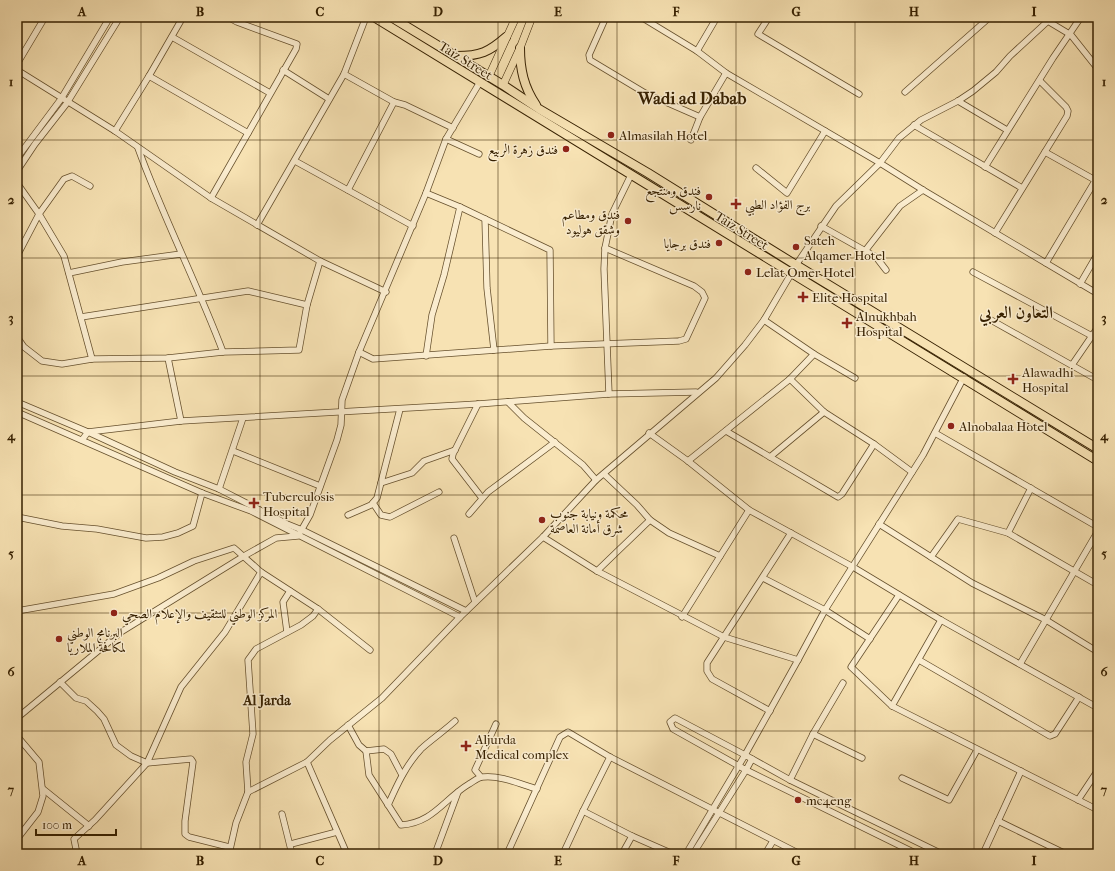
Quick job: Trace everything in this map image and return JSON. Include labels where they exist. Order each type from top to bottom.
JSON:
[{"type":"highway","name":"Taiz Street","points":[[374,17],[791,274],[964,377],[1098,461]]},
{"type":"highway","name":"Taiz Street","points":[[391,17],[489,76],[539,109],[648,173],[1098,449]]},
{"type":"highway","points":[[456,56],[479,55],[492,49],[506,37]]},
{"type":"highway","points":[[520,48],[520,64],[524,82],[539,109]]},
{"type":"highway","points":[[642,182],[648,173]]},
{"type":"highway","points":[[791,274],[796,265]]},
{"type":"main road","points":[[489,76],[516,17]]},
{"type":"main road","points":[[503,85],[532,17]]},
{"type":"street","points":[[17,64],[45,17]]},
{"type":"street","points":[[17,158],[61,99],[110,17]]},
{"type":"street","points":[[17,171],[35,144],[67,103],[120,17]]},
{"type":"street","points":[[115,131],[183,17]]},
{"type":"street","points":[[211,198],[297,44],[293,41],[237,22],[228,17]]},
{"type":"street","points":[[257,225],[344,74],[366,17]]},
{"type":"street","points":[[606,17],[589,55],[590,60],[645,93],[700,117]]},
{"type":"street","points":[[641,17],[697,51],[726,73],[880,162],[923,190],[1098,294]]},
{"type":"street","points":[[697,51],[717,17]]},
{"type":"street","points":[[769,17],[758,34],[859,94]]},
{"type":"street","points":[[905,92],[990,17]]},
{"type":"street","points":[[1041,17],[1071,35],[1098,69]]},
{"type":"street","points":[[985,167],[1053,58],[1071,35],[1081,17]]},
{"type":"street","points":[[796,265],[836,206],[880,162],[900,138],[920,120],[958,101],[996,72],[1010,56],[1048,22]]},
{"type":"street","points":[[172,37],[270,93]]},
{"type":"street","points":[[17,70],[67,103],[115,131],[211,198],[320,261],[386,292]]},
{"type":"street","points":[[283,70],[329,99]]},
{"type":"street","points":[[691,140],[700,117],[726,73]]},
{"type":"street","points":[[344,74],[394,102],[405,105],[453,128]]},
{"type":"street","points":[[149,76],[248,133]]},
{"type":"street","points":[[995,233],[1045,152],[1068,111],[1040,81]]},
{"type":"street","points":[[298,536],[302,530],[320,486],[342,425],[342,400],[359,352],[413,226],[446,139],[480,82]]},
{"type":"street","points":[[958,101],[1007,130]]},
{"type":"street","points":[[348,190],[394,102]]},
{"type":"street","points":[[914,125],[1022,188]]},
{"type":"street","points":[[756,168],[787,193],[825,131]]},
{"type":"street","points":[[446,139],[479,154]]},
{"type":"street","points":[[138,147],[181,254],[203,298],[223,352]]},
{"type":"street","points":[[1045,152],[1097,178],[1046,264]]},
{"type":"street","points":[[295,161],[413,226]]},
{"type":"street","points":[[609,394],[604,269],[605,248],[612,214],[631,175]]},
{"type":"street","points":[[17,256],[39,214],[64,179],[72,176],[90,186]]},
{"type":"street","points":[[17,184],[39,214],[64,256],[82,317],[92,359]]},
{"type":"street","points":[[865,251],[900,206],[923,190]]},
{"type":"street","points":[[426,193],[485,218],[550,250],[551,346]]},
{"type":"street","points":[[426,356],[432,315],[444,275],[460,207]]},
{"type":"street","points":[[485,218],[488,288],[494,350]]},
{"type":"street","points":[[821,226],[876,257],[886,270]]},
{"type":"street","points":[[359,352],[374,359],[551,346],[679,341],[686,339],[705,298],[702,292],[694,286],[605,248]]},
{"type":"street","points":[[1080,284],[1098,253]]},
{"type":"street","points":[[69,273],[122,262],[181,254]]},
{"type":"street","points":[[17,337],[24,347],[42,361],[62,364],[92,359],[168,358],[223,352],[300,350],[306,305],[320,261]]},
{"type":"street","points":[[973,272],[1092,336]]},
{"type":"street","points":[[248,792],[307,762],[382,698],[475,602],[543,537],[596,480],[697,392],[716,378],[745,345],[764,320],[791,274]]},
{"type":"street","points":[[82,317],[248,291],[306,305]]},
{"type":"street","points":[[764,320],[814,354],[855,378]]},
{"type":"street","points":[[991,320],[1098,380]]},
{"type":"street","points":[[1072,365],[1098,327]]},
{"type":"street","points":[[688,461],[790,379],[814,354]]},
{"type":"street","points":[[168,358],[181,421]]},
{"type":"street","points":[[696,853],[716,810],[745,755],[825,610],[912,472],[964,377]]},
{"type":"street","points":[[790,379],[824,412],[874,444],[912,472]]},
{"type":"street","points":[[82,440],[88,432],[181,421],[478,404],[609,394],[697,392]]},
{"type":"street","points":[[17,402],[88,432],[175,472],[219,489],[287,524],[466,611]]},
{"type":"street","points":[[508,402],[524,418],[555,442],[596,480]]},
{"type":"street","points":[[478,404],[452,457],[453,463],[482,498]]},
{"type":"street","points":[[348,515],[373,503],[377,498],[400,408]]},
{"type":"street","points":[[17,412],[202,493],[251,511],[460,617]]},
{"type":"street","points":[[770,457],[824,412]]},
{"type":"street","points":[[219,489],[243,418]]},
{"type":"street","points":[[726,431],[838,497],[842,494],[874,444]]},
{"type":"street","points":[[935,432],[1098,527]]},
{"type":"street","points":[[649,433],[688,461],[749,510],[853,567],[941,620],[1098,708]]},
{"type":"street","points":[[469,514],[482,498],[501,481],[555,442]]},
{"type":"street","points":[[381,483],[412,473],[424,461],[455,450]]},
{"type":"street","points":[[233,451],[320,486]]},
{"type":"street","points":[[604,474],[637,505],[650,520],[669,533],[720,556]]},
{"type":"street","points":[[1008,533],[1031,488]]},
{"type":"street","points":[[373,503],[381,515],[390,517],[439,492]]},
{"type":"street","points":[[17,517],[62,526],[96,529],[146,538],[163,537],[178,533],[193,526],[202,493]]},
{"type":"street","points":[[682,617],[749,510]]},
{"type":"street","points":[[931,557],[958,519],[1008,533],[1098,585]]},
{"type":"street","points":[[597,571],[650,520]]},
{"type":"street","points":[[880,524],[972,583],[1046,620],[1098,652]]},
{"type":"street","points":[[1020,664],[1098,531]]},
{"type":"street","points":[[770,711],[712,679],[707,671],[707,663],[763,578],[791,532]]},
{"type":"street","points":[[17,718],[121,632],[244,556],[276,538],[298,536]]},
{"type":"street","points":[[543,537],[597,571],[682,617],[724,637],[798,660]]},
{"type":"street","points":[[454,538],[475,602]]},
{"type":"street","points":[[17,611],[114,594],[158,578],[194,561],[234,548],[261,572],[318,609],[370,650]]},
{"type":"street","points":[[77,854],[74,839],[89,826],[147,763],[181,687],[225,632],[261,572]]},
{"type":"street","points":[[763,578],[825,610],[870,639]]},
{"type":"street","points":[[287,632],[283,602],[290,591]]},
{"type":"street","points":[[899,595],[851,668],[892,706],[1098,810]]},
{"type":"street","points":[[229,854],[229,847],[236,823],[248,792],[246,762],[252,734],[248,660],[256,649],[302,625],[313,616],[318,609]]},
{"type":"street","points":[[892,706],[941,620]]},
{"type":"street","points":[[919,660],[1050,736],[1055,734],[1079,698]]},
{"type":"street","points":[[60,682],[76,698],[86,700],[97,711],[104,719],[116,745],[131,756],[147,763],[192,759],[193,762],[184,821],[185,834],[189,838],[229,847]]},
{"type":"street","points":[[790,780],[843,683]]},
{"type":"street","points":[[917,854],[910,853],[746,770],[673,729],[670,722],[675,718],[790,780],[942,854]]},
{"type":"street","points":[[388,805],[402,775],[421,749],[455,721]]},
{"type":"street","points":[[481,777],[475,770],[496,724]]},
{"type":"street","points":[[348,726],[359,745],[366,751],[368,775],[401,824],[412,824],[436,813],[458,791],[481,777],[497,777],[537,789]]},
{"type":"street","points":[[507,854],[560,737],[564,734],[572,733],[610,757],[800,854]]},
{"type":"street","points":[[814,734],[862,758]]},
{"type":"street","points":[[17,736],[39,762],[43,789],[43,796],[38,812],[17,839]]},
{"type":"street","points":[[366,751],[384,749],[391,754],[402,775]]},
{"type":"street","points":[[902,778],[949,800],[977,750]]},
{"type":"street","points":[[564,854],[583,811],[610,757]]},
{"type":"street","points":[[686,854],[746,770],[752,759]]},
{"type":"street","points":[[307,762],[347,854]]},
{"type":"street","points":[[1078,800],[1098,770]]},
{"type":"street","points":[[983,854],[1021,771]]},
{"type":"street","points":[[43,789],[89,826]]},
{"type":"street","points":[[435,854],[458,791]]},
{"type":"street","points":[[583,811],[632,836],[673,854]]},
{"type":"street","points":[[282,814],[291,844],[292,854]]},
{"type":"street","points":[[998,821],[1066,854]]},
{"type":"street","points":[[291,844],[337,832]]},
{"type":"street","points":[[622,854],[632,836]]},
{"type":"street","points":[[765,854],[773,841]]},
{"type":"place","name":"Almasilah Hotel","points":[[611,135]]},
{"type":"place","name":"فندق زهرة الربيع","points":[[566,149]]},
{"type":"place","name":"فندق ومنتجع نارسس","points":[[709,197]]},
{"type":"place","name":"برج الفؤاد الطبي","points":[[736,204]]},
{"type":"place","name":"فندق ومطاعم وشقق هوليود","points":[[628,221]]},
{"type":"place","name":"فندق برجايا","points":[[719,243]]},
{"type":"place","name":"Sateh Alqamer Hotel","points":[[796,247]]},
{"type":"place","name":"Lelat Omer Hotel","points":[[748,272]]},
{"type":"place","name":"Elite Hospital","points":[[803,297]]},
{"type":"place","name":"Alnukhbah Hospital","points":[[847,323]]},
{"type":"place","name":"Alawadhi Hospital","points":[[1013,379]]},
{"type":"place","name":"Alnobalaa Hotel","points":[[951,426]]},
{"type":"place","name":"Tuberculosis Hospital","points":[[254,503]]},
{"type":"place","name":"محكمة ونيابة جنوب شرق أمانة العاصمة","points":[[542,520]]},
{"type":"place","name":"المركز الوطني للتثقيف والإعلام الصحي","points":[[114,613]]},
{"type":"place","name":"البرنامج الوطني لمكافحة الملاريا","points":[[59,639]]},
{"type":"place","name":"Aljurda Medical complex","points":[[466,746]]},
{"type":"place","name":"mc4eng","points":[[798,800]]},
{"type":"district","name":"Wadi ad Dabab","points":[[692,98]]},
{"type":"district","name":"التعاون العربي","points":[[1016,312]]},
{"type":"district","name":"Al Jarda","points":[[267,700]]}]
